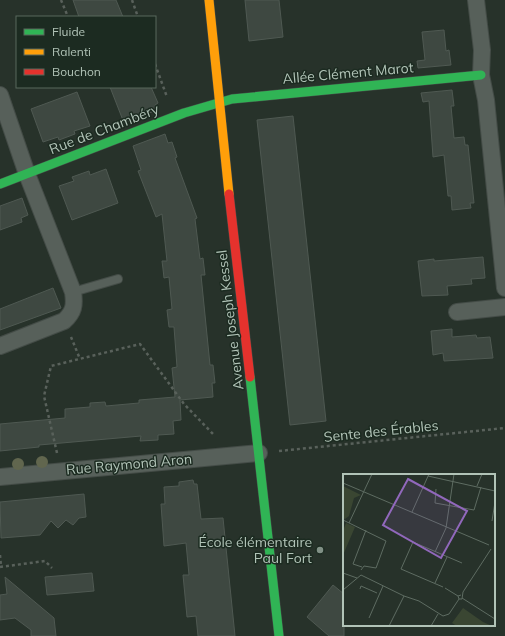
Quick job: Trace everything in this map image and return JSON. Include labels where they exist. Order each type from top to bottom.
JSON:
[{"type":"street","name":"Avenue Joseph Kessel","points":[[209,0],[219,103],[279,636]]},
{"type":"street","points":[[476,0],[482,50],[481,75],[486,100],[505,288]]},
{"type":"street","name":"Allée Clément Marot","points":[[219,103],[244,97],[481,75]]},
{"type":"street","points":[[0,95],[27,174],[73,292],[74,303],[72,314],[64,321],[0,346]]},
{"type":"street","name":"Rue de Chambéry","points":[[0,184],[184,113],[219,103]]},
{"type":"street","points":[[457,312],[505,307]]},
{"type":"street","name":"Rue Raymond Aron","points":[[0,477],[259,453]]},
{"type":"lane","points":[[73,292],[118,279]]},
{"type":"path","points":[[61,0],[68,16]]},
{"type":"path","points":[[132,0],[138,16]]},
{"type":"path","points":[[156,67],[168,98]]},
{"type":"path","points":[[64,321],[80,359]]},
{"type":"path","points":[[58,453],[44,396],[51,366],[140,344],[184,404],[214,435]]},
{"type":"path","name":"Sente des Érables","points":[[259,453],[505,428]]},
{"type":"path","points":[[0,555],[1,567],[45,561],[52,568]]},
{"type":"building","points":[[73,0],[116,0],[123,16],[79,16]]},
{"type":"building","points":[[245,0],[279,0],[283,37],[249,41]]},
{"type":"building","points":[[444,30],[446,51],[449,50],[451,65],[418,68],[417,61],[425,60],[422,32]]},
{"type":"building","points":[[110,88],[151,88],[158,103],[155,105],[157,110],[124,123]]},
{"type":"building","points":[[452,90],[454,106],[451,106],[454,138],[464,137],[465,145],[468,145],[474,203],[470,203],[471,208],[452,210],[451,196],[448,196],[444,155],[433,157],[429,101],[423,102],[421,93]]},
{"type":"building","points":[[77,92],[90,126],[74,131],[75,134],[59,140],[58,137],[43,142],[31,109]]},
{"type":"building","points":[[293,116],[326,421],[290,425],[257,120]]},
{"type":"building","points":[[165,134],[168,143],[172,142],[177,157],[175,158],[197,218],[195,219],[200,259],[203,258],[205,275],[201,275],[210,365],[213,365],[215,383],[212,383],[213,397],[180,400],[181,420],[173,421],[174,434],[158,435],[158,440],[140,441],[141,436],[39,445],[39,447],[0,451],[0,424],[65,418],[65,409],[90,407],[90,403],[105,402],[106,406],[139,403],[139,400],[175,397],[172,368],[177,367],[174,327],[169,327],[167,310],[172,309],[169,277],[164,278],[162,261],[167,261],[162,214],[156,217],[138,171],[141,170],[133,146]]},
{"type":"building","points":[[106,169],[118,203],[72,220],[59,186],[74,181],[72,177],[89,171],[90,175]]},
{"type":"building","points":[[22,198],[28,215],[21,218],[22,222],[0,230],[0,206]]},
{"type":"building","points":[[483,257],[485,278],[471,279],[472,284],[447,286],[448,295],[422,296],[418,261]]},
{"type":"building","points":[[53,288],[61,308],[0,330],[0,309]]},
{"type":"building","points":[[452,329],[452,337],[476,335],[477,338],[490,337],[493,358],[444,361],[443,353],[433,355],[431,331]]},
{"type":"building","points":[[193,480],[194,484],[197,484],[201,519],[223,518],[235,636],[198,636],[196,616],[187,617],[183,575],[189,575],[186,543],[164,546],[161,504],[165,504],[164,487],[179,486],[179,482]]},
{"type":"building","points":[[84,494],[86,517],[79,518],[73,525],[66,520],[58,528],[51,521],[40,535],[1,538],[0,502]]},
{"type":"building","points":[[92,573],[94,591],[47,595],[45,577]]},
{"type":"building","points":[[5,577],[54,618],[56,636],[31,636],[31,630],[15,618],[0,620],[0,595],[7,594]]},
{"type":"building","points":[[333,585],[343,593],[344,636],[329,636],[307,617]]},
{"type":"traffic: fast","points":[[0,184],[184,113],[232,99],[481,75]]},
{"type":"traffic: fast","points":[[250,377],[279,636]]},
{"type":"traffic: slow","points":[[209,0],[229,194]]},
{"type":"traffic: jam","points":[[229,194],[250,377]]},
{"type":"place","name":"École élémentaire Paul Fort","points":[[320,550]]}]
